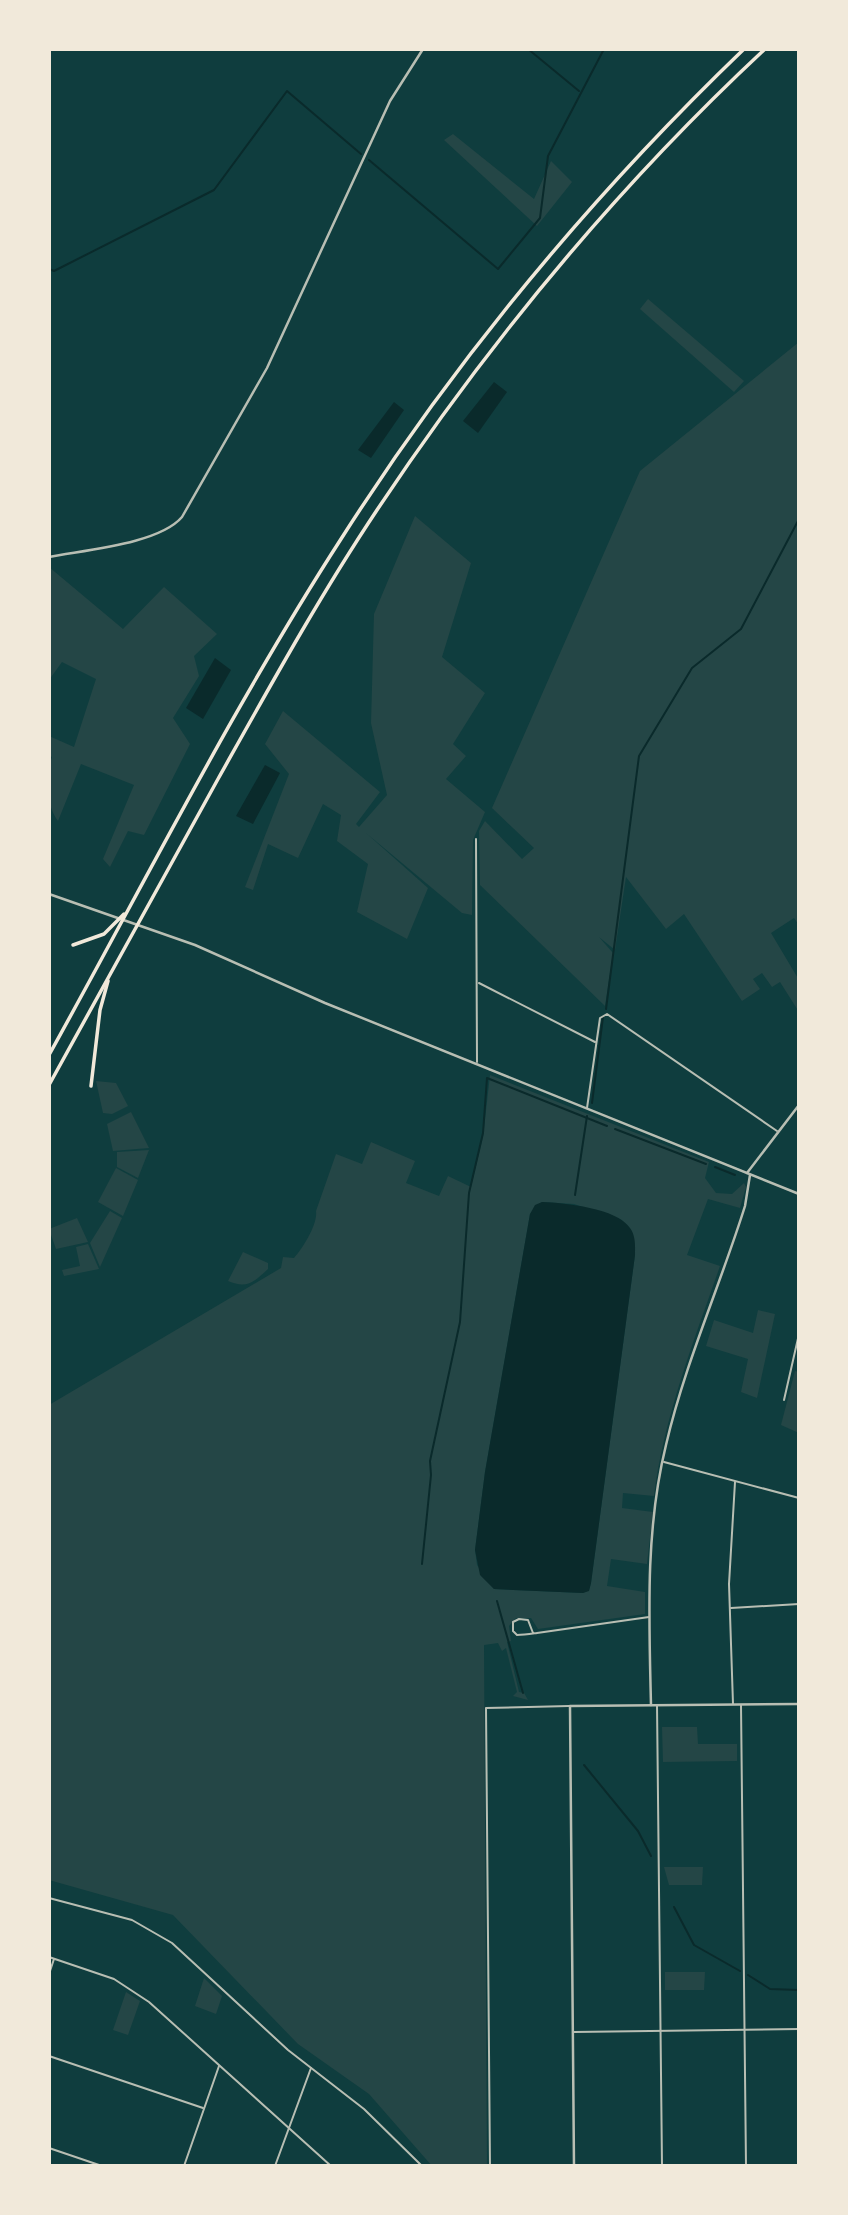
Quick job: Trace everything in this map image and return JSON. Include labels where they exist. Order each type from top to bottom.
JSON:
[{"type":"highway","points":[[49,1055],[295,612],[418,425],[496,322],[567,236],[640,155],[744,49]]},
{"type":"highway","points":[[49,1085],[293,645],[424,442],[483,362],[564,261],[665,150],[765,49]]},
{"type":"highway","points":[[73,945],[104,934],[131,908]]},
{"type":"highway","points":[[91,1086],[100,1010],[111,972]]},
{"type":"street","points":[[49,557],[155,534],[172,527],[183,516],[267,368],[390,101],[423,49]]},
{"type":"street","points":[[477,839],[477,1065]]},
{"type":"street","points":[[49,894],[195,944],[325,1003],[799,1194]]},
{"type":"street","points":[[477,982],[596,1043]]},
{"type":"street","points":[[587,1109],[601,1015],[610,1015],[777,1131]]},
{"type":"street","points":[[652,1705],[648,1588],[663,1462],[681,1389],[742,1216],[749,1174],[777,1131],[799,1105]]},
{"type":"street","points":[[784,1400],[799,1334]]},
{"type":"street","points":[[663,1462],[799,1498]]},
{"type":"street","points":[[733,1705],[730,1608],[735,1482]]},
{"type":"street","points":[[730,1608],[799,1604]]},
{"type":"street","points":[[533,1633],[528,1620],[519,1619],[513,1622],[513,1631],[517,1635],[533,1633],[649,1617]]},
{"type":"street","points":[[741,1704],[746,2166]]},
{"type":"street","points":[[490,2166],[486,1708],[799,1704]]},
{"type":"street","points":[[657,1705],[662,2166]]},
{"type":"street","points":[[570,1706],[575,2166]]},
{"type":"street","points":[[49,1898],[132,1920],[172,1943],[312,2067],[364,2109],[422,2166]]},
{"type":"street","points":[[49,1957],[125,1985],[149,2002],[331,2166]]},
{"type":"street","points":[[49,1974],[54,1959]]},
{"type":"street","points":[[573,2032],[799,2029]]},
{"type":"street","points":[[49,2056],[204,2108]]},
{"type":"street","points":[[184,2166],[219,2064]]},
{"type":"street","points":[[275,2166],[312,2067]]},
{"type":"street","points":[[49,2148],[102,2166]]},
{"type":"shaded area","points":[[453,134],[534,199],[551,161],[572,182],[537,226],[444,140]]},
{"type":"shaded area","points":[[648,299],[744,381],[734,392],[640,309]]},
{"type":"shaded area","points":[[799,342],[799,925],[794,918],[771,933],[799,980],[799,1012],[780,982],[772,987],[762,973],[753,979],[760,989],[742,1001],[684,914],[666,929],[626,877],[615,950],[599,937],[613,953],[605,1006],[480,885],[479,831],[485,821],[522,859],[534,848],[492,808],[640,471]]},
{"type":"shaded area","points":[[494,382],[507,392],[478,433],[463,421]]},
{"type":"shaded area","points":[[394,402],[404,410],[371,458],[358,450]]},
{"type":"shaded area","points":[[415,516],[471,563],[442,657],[485,693],[453,744],[466,756],[446,779],[485,812],[473,840],[472,915],[462,913],[366,833],[428,888],[407,939],[357,912],[368,864],[337,841],[341,815],[323,804],[298,858],[268,844],[253,890],[245,887],[289,774],[265,744],[283,711],[380,792],[356,824],[359,827],[387,795],[371,723],[374,614]]},
{"type":"shaded area","points":[[49,567],[123,629],[164,587],[217,634],[194,656],[199,676],[173,718],[190,744],[144,835],[128,831],[110,867],[103,859],[134,785],[81,764],[58,821],[49,798],[48,772],[52,757],[49,755],[49,736],[74,747],[96,679],[62,662],[49,680]]},
{"type":"shaded area","points":[[215,658],[231,670],[203,719],[186,708]]},
{"type":"shaded area","points":[[265,765],[280,773],[253,824],[236,816]]},
{"type":"shaded area","points":[[490,1075],[709,1162],[705,1178],[716,1193],[732,1194],[744,1183],[746,1187],[740,1208],[708,1199],[687,1255],[720,1266],[672,1408],[654,1496],[623,1493],[622,1508],[653,1512],[647,1564],[611,1559],[607,1586],[645,1592],[645,1614],[538,1629],[531,1618],[516,1618],[509,1626],[511,1641],[507,1642],[519,1692],[524,1693],[528,1700],[513,1696],[517,1692],[506,1648],[502,1651],[498,1643],[484,1645],[487,2166],[432,2166],[369,2094],[298,2044],[173,1915],[49,1880],[49,1405],[281,1268],[283,1257],[294,1258],[312,1229],[336,1154],[362,1164],[371,1142],[415,1161],[406,1183],[439,1196],[448,1176],[471,1187],[483,1137]],"holes":[[[542,1202],[574,1204],[622,1220],[635,1255],[591,1583],[589,1590],[583,1593],[494,1589],[477,1565],[475,1550],[485,1472],[530,1214]]]},
{"type":"shaded area","points":[[96,1081],[116,1083],[128,1106],[112,1114],[103,1113]]},
{"type":"shaded area","points":[[131,1112],[149,1148],[113,1151],[107,1124]]},
{"type":"shaded area","points":[[149,1150],[138,1178],[117,1167],[117,1152]]},
{"type":"shaded area","points":[[116,1168],[138,1180],[123,1216],[98,1202]]},
{"type":"shaded area","points":[[542,1202],[603,1211],[623,1221],[630,1228],[635,1241],[591,1583],[589,1591],[583,1593],[494,1589],[480,1575],[475,1550],[485,1472],[530,1214],[535,1205]]},
{"type":"shaded area","points":[[110,1211],[122,1218],[100,1267],[90,1243]]},
{"type":"shaded area","points":[[77,1218],[88,1242],[56,1249],[49,1229]]},
{"type":"shaded area","points":[[88,1244],[99,1269],[64,1276],[62,1270],[80,1266],[76,1247]]},
{"type":"shaded area","points":[[243,1252],[268,1263],[268,1269],[250,1283],[228,1281]]},
{"type":"shaded area","points":[[758,1310],[775,1314],[757,1398],[741,1392],[748,1359],[706,1346],[714,1320],[753,1333]]},
{"type":"shaded area","points":[[795,1371],[799,1372],[799,1433],[781,1425]]},
{"type":"shaded area","points":[[662,1727],[697,1727],[698,1744],[737,1744],[737,1761],[663,1762]]},
{"type":"shaded area","points":[[664,1867],[703,1867],[702,1885],[669,1885]]},
{"type":"shaded area","points":[[665,1972],[705,1972],[704,1990],[665,1990]]},
{"type":"shaded area","points":[[204,1978],[222,1996],[216,2014],[195,2006]]},
{"type":"shaded area","points":[[126,1992],[140,2001],[128,2035],[113,2030]]},
{"type":"waterway","points":[[528,49],[579,91]]},
{"type":"waterway","points":[[369,160],[498,269],[540,218],[548,156],[604,49]]},
{"type":"waterway","points":[[49,269],[54,271],[214,190],[287,91],[361,154]]},
{"type":"waterway","points":[[606,1009],[639,756],[692,668],[741,629],[799,519]]},
{"type":"waterway","points":[[592,1103],[603,1017]]},
{"type":"waterway","points":[[422,1564],[430,1461],[460,1322],[469,1193],[483,1133],[487,1078],[607,1126]]},
{"type":"waterway","points":[[575,1195],[587,1116]]},
{"type":"waterway","points":[[615,1129],[706,1164]]},
{"type":"waterway","points":[[715,1167],[735,1175]]},
{"type":"waterway","points":[[497,1601],[523,1693]]},
{"type":"waterway","points":[[584,1765],[638,1831],[651,1856]]},
{"type":"waterway","points":[[674,1907],[694,1945],[740,1971]]},
{"type":"waterway","points":[[748,1975],[770,1989],[799,1990]]}]
